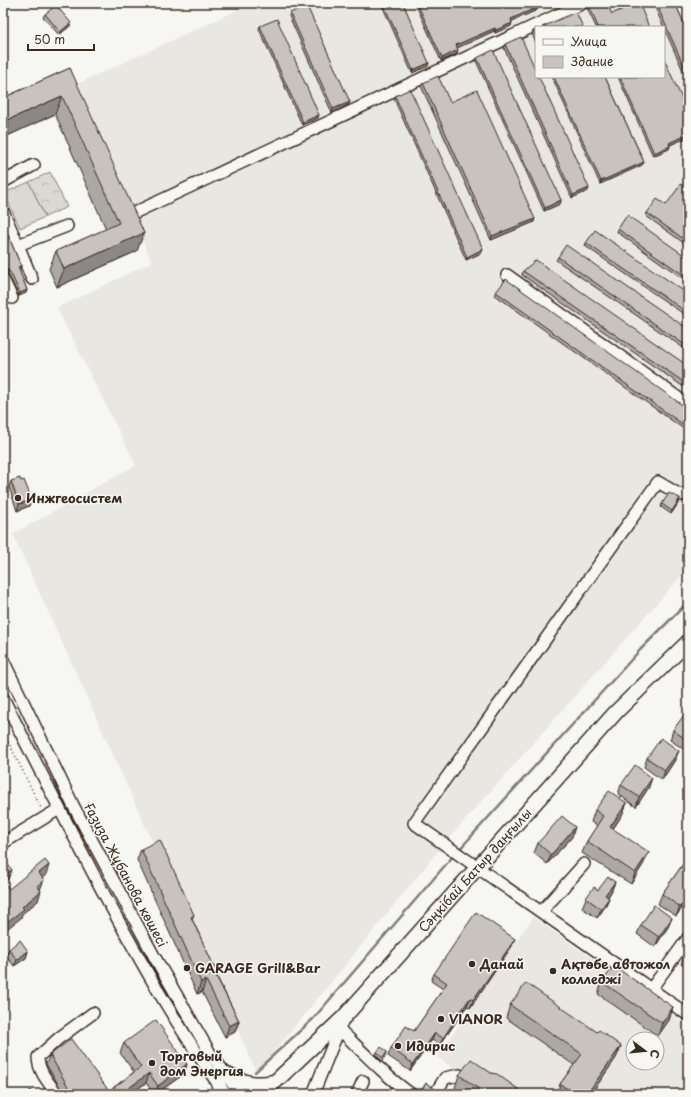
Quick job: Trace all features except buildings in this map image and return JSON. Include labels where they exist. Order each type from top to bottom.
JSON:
[{"type":"main road","name":"Сәңкібай Батыр даңғылы","points":[[258,1094],[276,1081],[342,1023],[616,712],[688,642]]},
{"type":"main road","points":[[223,1087],[248,1083],[263,1084],[276,1081]]},
{"type":"street","points":[[136,212],[584,3]]},
{"type":"street","points":[[679,3],[688,23]]},
{"type":"street","points":[[3,182],[34,165]]},
{"type":"street","points":[[3,211],[32,279]]},
{"type":"street","points":[[18,245],[67,226]]},
{"type":"street","points":[[507,275],[688,405]]},
{"type":"street","points":[[3,279],[12,298]]},
{"type":"street","points":[[688,494],[680,495],[658,482],[414,823],[688,1015]]},
{"type":"street","name":"Ғазиза Жұбанова көшесі","points":[[3,660],[73,805],[154,956],[210,1053],[223,1087]]},
{"type":"street","name":"Ғазиза Жұбанова көшесі","points":[[3,698],[58,809],[140,962],[201,1062],[223,1087],[240,1094]]},
{"type":"street","points":[[3,843],[58,809]]},
{"type":"street","points":[[541,912],[584,864]]},
{"type":"street","points":[[652,989],[688,938]]},
{"type":"street","points":[[140,962],[154,956]]},
{"type":"street","points":[[57,1094],[38,1064],[38,1057],[59,1038],[93,1013]]},
{"type":"street","points":[[342,1023],[370,1061],[404,1092]]},
{"type":"street","points":[[313,1094],[342,1023]]},
{"type":"street","points":[[435,1094],[445,1078],[459,1075],[485,1094]]},
{"type":"street","points":[[357,1094],[363,1081]]},
{"type":"path","points":[[3,731],[46,817]]},
{"type":"shaded area","points":[[253,3],[688,3],[688,568],[443,845],[257,1073],[13,534],[136,465],[57,308],[152,262],[75,85]]},
{"type":"shaded area","name":"Ақтөбе автожол колледжі","points":[[533,917],[688,1025],[688,1094],[491,1094],[437,1057]]},
{"type":"green space","points":[[50,172],[67,207],[45,217],[29,182]]},
{"type":"green space","points":[[29,182],[45,217],[20,228],[4,193]]},
{"type":"waterway","points":[[458,851],[640,650],[688,602]]},
{"type":"waterway","points":[[255,1072],[313,1019],[454,855]]},
{"type":"place","name":"Инжгеосистем","points":[[18,498]]},
{"type":"place","name":"Данай","points":[[472,964]]},
{"type":"place","name":"GARAGE Grill&Bar","points":[[187,968]]},
{"type":"place","name":"Ақтөбе автожол колледжі","points":[[553,971]]},
{"type":"place","name":"VIANOR","points":[[441,1019]]},
{"type":"place","name":"Идирис","points":[[398,1046]]},
{"type":"place","name":"Торговый дом Энергия","points":[[152,1063]]}]
